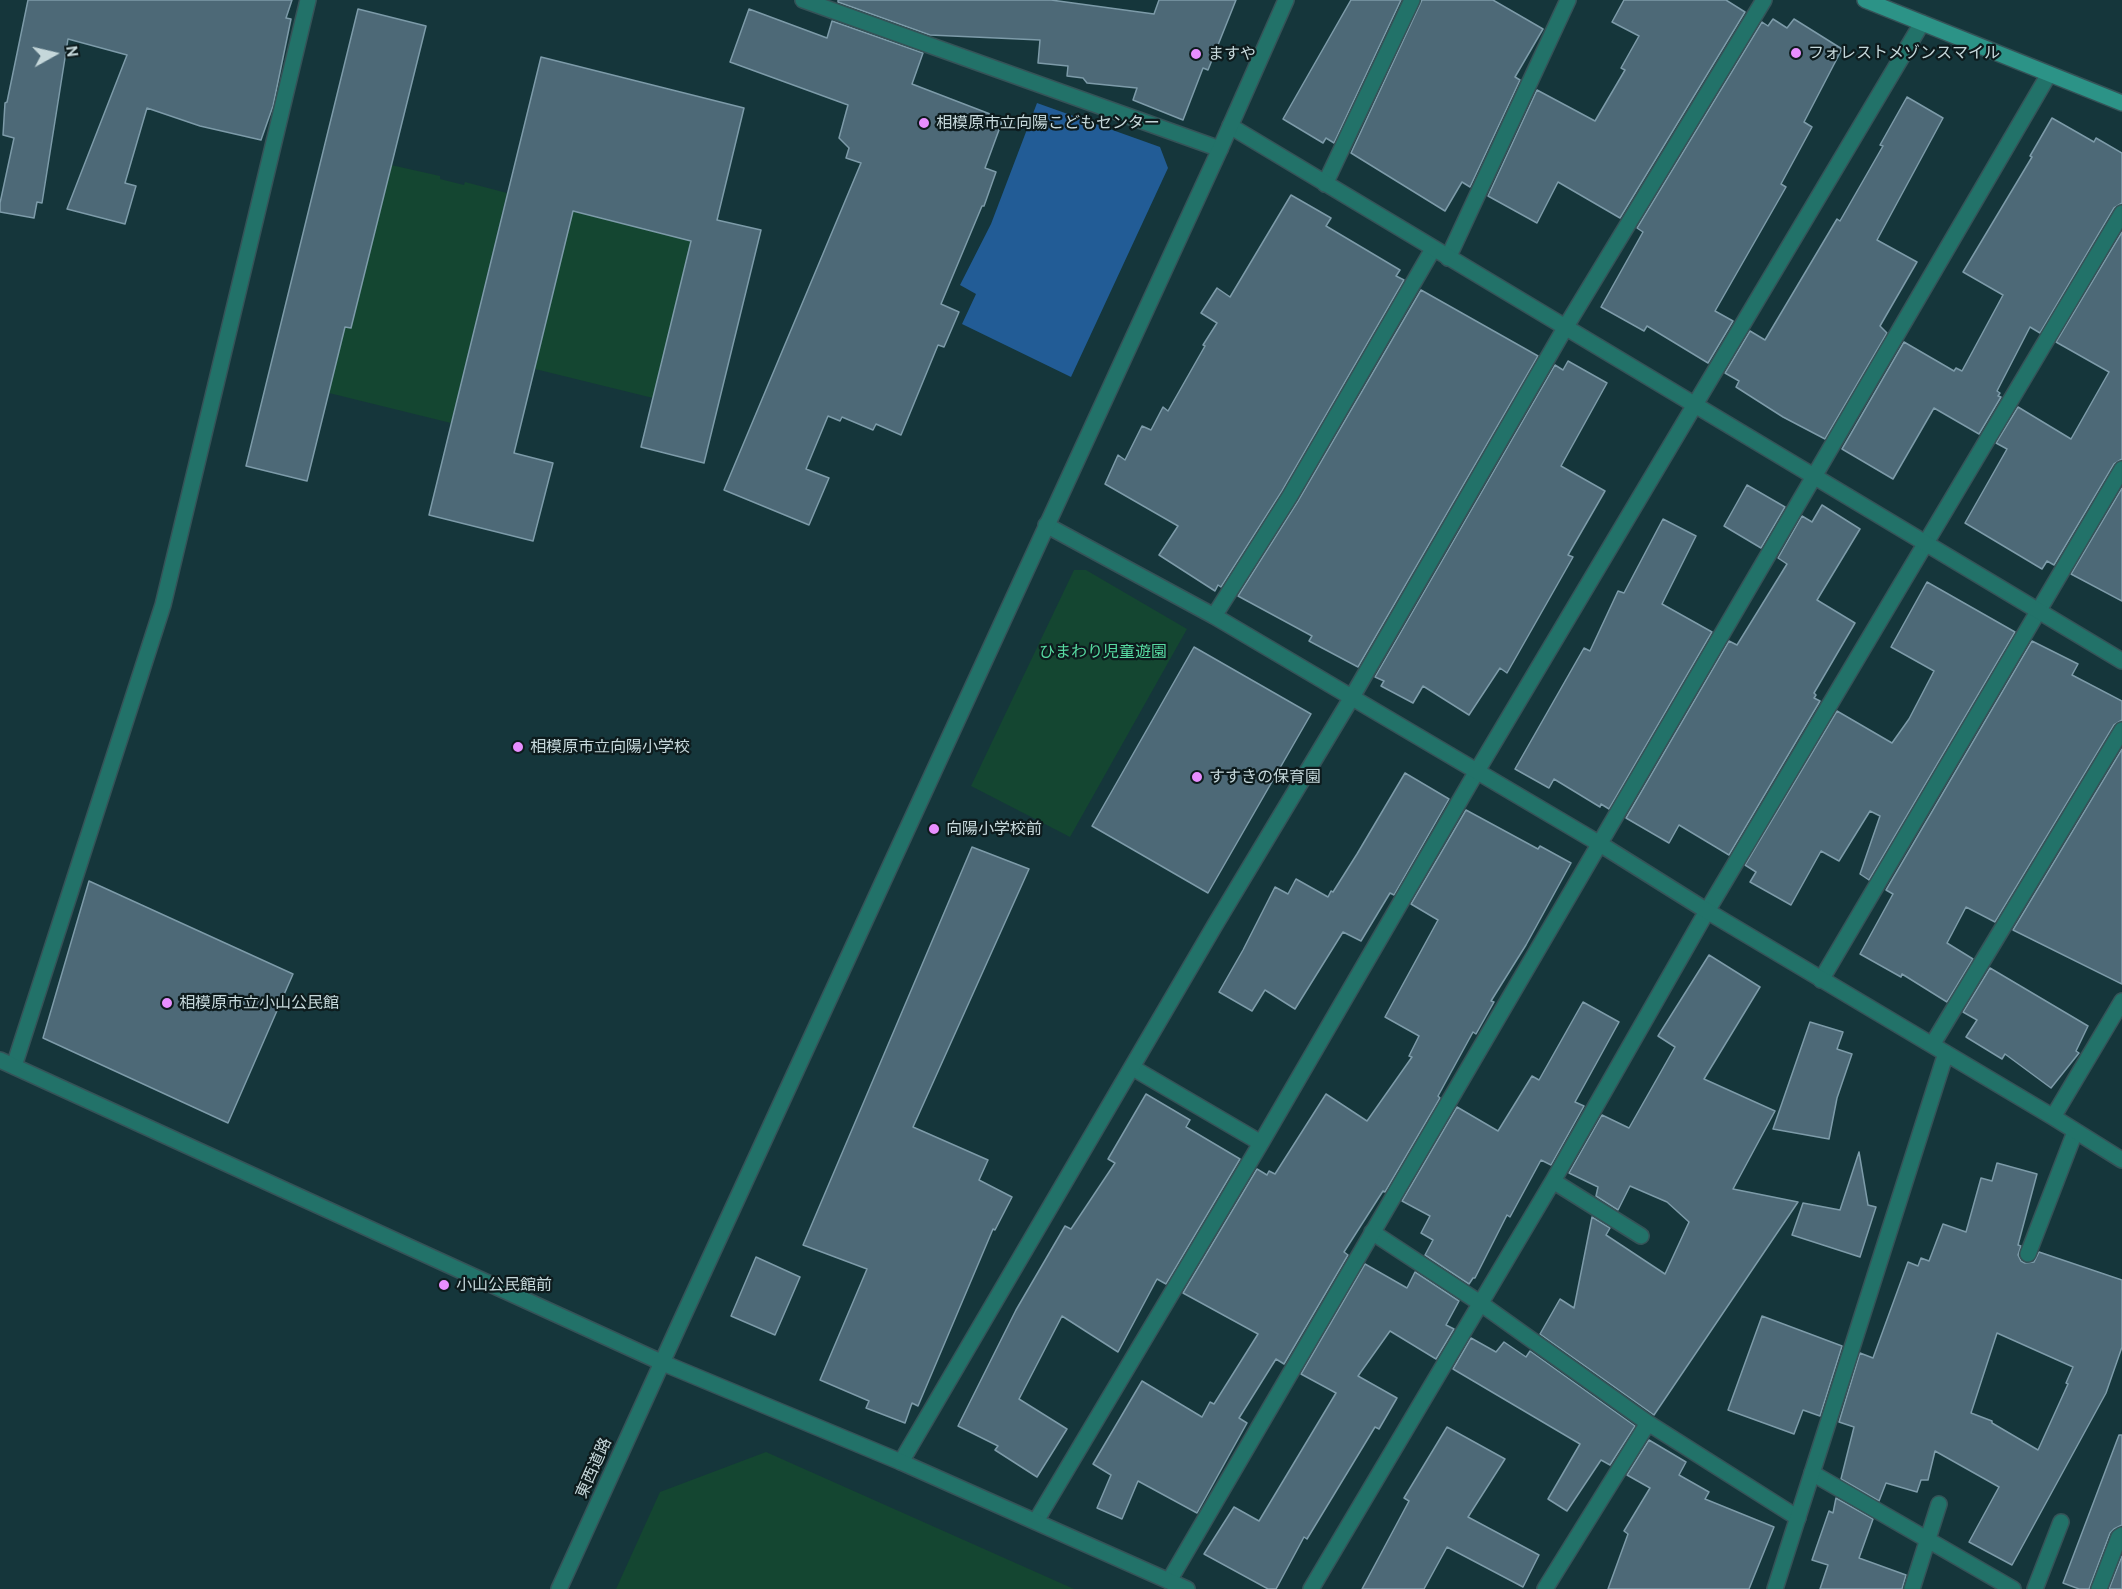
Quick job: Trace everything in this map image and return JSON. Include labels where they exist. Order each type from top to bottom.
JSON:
[{"type":"main road","points":[[1865,0],[2122,103]]},
{"type":"street","points":[[308,0],[163,605],[7,1063],[663,1363],[901,1462],[1187,1589]]},
{"type":"street","points":[[803,0],[1220,149]]},
{"type":"street","name":"東西道路","points":[[559,1589],[1220,149],[1286,0]]},
{"type":"street","points":[[1325,184],[1412,0]]},
{"type":"street","points":[[1449,258],[1568,0]]},
{"type":"street","points":[[901,1462],[1352,697],[1565,327],[1764,0]]},
{"type":"street","points":[[1036,1521],[1261,1143],[1477,771],[1922,23]]},
{"type":"street","points":[[1169,1581],[2049,74]]},
{"type":"street","points":[[1230,126],[2122,660]]},
{"type":"street","points":[[1311,1589],[1553,1181],[1707,911],[2122,213]]},
{"type":"street","points":[[1214,615],[1290,496],[1433,249]]},
{"type":"street","points":[[1821,980],[2122,469]]},
{"type":"street","points":[[1047,525],[1214,615],[1600,844],[1707,911],[2122,1160]]},
{"type":"street","points":[[1932,1045],[2122,730]]},
{"type":"street","points":[[2053,1117],[2122,1001]]},
{"type":"street","points":[[1775,1589],[1946,1053]]},
{"type":"street","points":[[1132,1068],[1261,1143]]},
{"type":"street","points":[[2028,1254],[2075,1132]]},
{"type":"street","points":[[1553,1181],[1641,1236]]},
{"type":"street","points":[[1372,1232],[1480,1303],[1647,1423],[1798,1518]]},
{"type":"street","points":[[1545,1589],[1647,1423]]},
{"type":"street","points":[[1812,1473],[2013,1589]]},
{"type":"street","points":[[1912,1589],[1939,1504]]},
{"type":"street","points":[[2035,1589],[2061,1522]]},
{"type":"street","points":[[2099,1589],[2119,1537],[2122,1535]]},
{"type":"green space","points":[[391,165],[440,176],[440,179],[464,185],[465,182],[507,193],[451,423],[329,393],[345,327],[351,328]]},
{"type":"green space","points":[[573,211],[691,241],[653,398],[535,369]]},
{"type":"green space","name":"ひまわり児童遊園","points":[[1074,570],[1086,570],[1187,629],[1070,837],[971,786]]},
{"type":"green space","points":[[766,1452],[1074,1589],[616,1589],[660,1492]]},
{"type":"water","points":[[1037,103],[1160,147],[1168,168],[1071,377],[962,324],[976,294],[960,285],[991,224]]},
{"type":"building","points":[[28,0],[292,0],[286,18],[291,19],[273,106],[261,140],[200,126],[147,108],[125,183],[136,186],[125,224],[67,209],[127,55],[68,39],[42,203],[37,202],[34,218],[0,212],[14,138],[3,135],[5,103]]},
{"type":"building","points":[[838,0],[1051,0],[1154,14],[1159,0],[1236,0],[1208,70],[1203,68],[1183,120],[1133,100],[1137,88],[1087,83],[1083,78],[1067,76],[1068,66],[1038,63],[1040,40],[930,35],[838,2]]},
{"type":"building","points":[[1351,0],[1401,0],[1334,143],[1326,138],[1323,143],[1283,119]]},
{"type":"building","points":[[1422,0],[1493,0],[1543,29],[1515,77],[1520,80],[1470,187],[1462,182],[1445,211],[1351,153]]},
{"type":"building","points":[[1624,0],[1726,0],[1745,12],[1620,218],[1558,182],[1537,223],[1488,196],[1537,90],[1595,121],[1625,70],[1621,68],[1639,36],[1612,22]]},
{"type":"building","points":[[358,9],[426,26],[351,328],[345,327],[307,481],[246,466]]},
{"type":"building","points":[[749,9],[827,38],[832,21],[923,53],[912,84],[1003,119],[985,168],[996,172],[984,206],[982,206],[941,304],[959,312],[944,347],[938,345],[901,435],[876,424],[873,430],[842,417],[840,421],[828,416],[806,469],[829,478],[809,525],[724,490],[861,163],[846,158],[849,148],[839,138],[848,105],[730,62]]},
{"type":"building","points":[[1773,19],[1787,28],[1794,19],[1842,49],[1804,122],[1812,127],[1781,184],[1786,187],[1715,311],[1733,321],[1708,363],[1647,326],[1644,331],[1601,307],[1643,232],[1637,228],[1762,22],[1768,26]]},
{"type":"building","points":[[541,57],[744,108],[717,220],[761,230],[704,463],[641,447],[691,241],[573,211],[514,453],[553,463],[533,541],[429,515]]},
{"type":"building","points":[[1907,97],[1943,118],[1877,240],[1917,262],[1880,326],[1887,333],[1825,439],[1783,417],[1736,387],[1739,381],[1725,373],[1750,331],[1765,340],[1837,219],[1840,221],[1883,146],[1880,145]]},
{"type":"building","points":[[2052,118],[2094,142],[2096,138],[2122,153],[2122,203],[2114,208],[2040,333],[2030,327],[1997,391],[2000,393],[1998,396],[2001,397],[1979,434],[1934,408],[1893,479],[1842,449],[1904,342],[1954,371],[1956,368],[1962,371],[2003,295],[1963,272],[2032,157],[2030,156]]},
{"type":"building","points":[[1291,195],[1331,218],[1326,226],[1400,270],[1396,276],[1404,280],[1282,491],[1221,587],[1218,585],[1215,591],[1159,555],[1178,526],[1105,484],[1118,455],[1125,460],[1142,426],[1151,430],[1163,407],[1168,411],[1217,323],[1201,313],[1217,288],[1230,297]]},
{"type":"building","points":[[2122,232],[2122,459],[2114,464],[2054,565],[2047,561],[2042,569],[1965,523],[2007,449],[1996,443],[2018,407],[2071,439],[2109,372],[2056,342]]},
{"type":"building","points":[[1421,290],[1538,356],[1358,667],[1309,641],[1312,636],[1238,596],[1298,501]]},
{"type":"building","points":[[1568,361],[1607,383],[1561,466],[1605,491],[1568,555],[1573,557],[1507,673],[1500,668],[1469,715],[1423,686],[1413,703],[1381,686],[1384,681],[1375,677],[1555,365],[1563,370]]},
{"type":"building","points":[[1747,485],[1785,507],[1761,548],[1724,526]]},
{"type":"building","points":[[2122,488],[2122,601],[2071,574]]},
{"type":"building","points":[[1822,505],[1860,529],[1817,600],[1855,623],[1814,693],[1816,695],[1814,698],[1820,701],[1729,855],[1679,825],[1669,843],[1626,818],[1729,641],[1737,645],[1787,564],[1778,558],[1802,516],[1812,522]]},
{"type":"building","points":[[1663,519],[1696,536],[1662,604],[1712,632],[1609,809],[1601,804],[1600,807],[1554,779],[1549,788],[1515,769],[1584,648],[1590,651],[1618,591],[1624,593]]},
{"type":"building","points":[[1927,582],[2015,632],[1869,880],[1860,874],[1880,816],[1870,811],[1839,861],[1821,851],[1791,905],[1750,882],[1756,872],[1745,865],[1837,711],[1892,743],[1909,719],[1934,671],[1891,647]]},
{"type":"building","points":[[2032,641],[2078,664],[2072,675],[2122,701],[2122,720],[2114,725],[1995,922],[1966,907],[1947,943],[1973,959],[1947,1002],[1902,974],[1901,977],[1860,954],[1893,894],[1886,890]]},
{"type":"building","name":"すすきの保育園","points":[[1194,647],[1311,714],[1208,893],[1092,826]]},
{"type":"building","points":[[2122,749],[2122,984],[2013,930]]},
{"type":"building","points":[[1405,773],[1449,799],[1394,895],[1390,893],[1361,941],[1343,932],[1295,1009],[1265,990],[1252,1011],[1219,992],[1275,887],[1288,894],[1296,879],[1328,897],[1357,854]]},
{"type":"building","points":[[1466,810],[1538,849],[1540,846],[1571,863],[1526,945],[1491,1001],[1494,1002],[1476,1034],[1473,1032],[1438,1096],[1440,1098],[1385,1192],[1383,1191],[1344,1252],[1348,1255],[1284,1364],[1276,1359],[1239,1418],[1247,1423],[1197,1513],[1138,1481],[1122,1519],[1097,1508],[1111,1475],[1093,1464],[1142,1381],[1202,1417],[1210,1402],[1214,1404],[1258,1334],[1183,1293],[1257,1169],[1267,1175],[1269,1171],[1275,1174],[1326,1094],[1367,1121],[1412,1057],[1409,1056],[1419,1036],[1385,1017],[1438,920],[1411,904]]},
{"type":"building","points":[[972,847],[1029,869],[913,1127],[988,1160],[979,1180],[1012,1197],[995,1230],[993,1229],[918,1406],[912,1403],[905,1423],[866,1408],[869,1401],[820,1380],[867,1269],[803,1245]]},
{"type":"building","name":"相模原市立小山公民館","points":[[89,881],[293,974],[228,1123],[43,1038]]},
{"type":"building","points":[[1709,955],[1760,987],[1704,1079],[1775,1111],[1733,1189],[1798,1202],[1654,1415],[1540,1334],[1560,1299],[1574,1308],[1592,1217],[1610,1228],[1606,1235],[1665,1274],[1689,1222],[1667,1202],[1630,1186],[1618,1210],[1596,1196],[1598,1187],[1569,1173],[1602,1115],[1629,1128],[1675,1047],[1658,1036]]},
{"type":"building","points":[[1990,968],[2088,1026],[2076,1051],[2079,1053],[2051,1088],[2005,1054],[2002,1059],[1966,1037],[1977,1020],[1963,1012]]},
{"type":"building","points":[[1583,1002],[1619,1022],[1575,1102],[1584,1106],[1551,1165],[1541,1160],[1510,1217],[1507,1215],[1475,1278],[1469,1284],[1425,1255],[1433,1240],[1421,1233],[1430,1216],[1402,1201],[1457,1107],[1498,1131],[1532,1076],[1539,1080]]},
{"type":"building","points":[[1810,1022],[1843,1032],[1837,1049],[1852,1054],[1837,1098],[1829,1139],[1773,1129]]},
{"type":"building","points":[[1146,1094],[1190,1120],[1186,1127],[1240,1159],[1166,1284],[1157,1279],[1118,1352],[1062,1316],[1019,1399],[1067,1429],[1037,1477],[995,1450],[998,1446],[958,1426],[1016,1310],[1065,1226],[1071,1229],[1115,1163],[1108,1159]]},
{"type":"building","points":[[1859,1152],[1868,1205],[1876,1207],[1860,1257],[1792,1235],[1803,1203],[1840,1210]]},
{"type":"building","points":[[1997,1163],[2037,1174],[2018,1245],[2021,1246],[2018,1255],[2021,1261],[2034,1262],[2039,1252],[2122,1280],[2122,1347],[2106,1393],[2012,1565],[1969,1542],[1999,1487],[1935,1451],[1928,1480],[1921,1480],[1917,1492],[1886,1483],[1879,1501],[1841,1479],[1854,1427],[1839,1422],[1860,1353],[1873,1358],[1908,1262],[1918,1266],[1921,1258],[1929,1261],[1943,1224],[1966,1232],[1981,1178],[1992,1181]],"holes":[[[1997,1333],[2073,1367],[2066,1383],[2068,1384],[2038,1450],[1992,1421],[1971,1413]]]},
{"type":"building","points":[[756,1257],[800,1277],[775,1335],[731,1316]]},
{"type":"building","points":[[1365,1264],[1407,1288],[1415,1272],[1459,1301],[1446,1325],[1454,1329],[1436,1359],[1390,1331],[1358,1376],[1397,1398],[1379,1429],[1375,1427],[1307,1539],[1304,1537],[1276,1589],[1268,1589],[1204,1554],[1234,1507],[1259,1521],[1336,1393],[1301,1374]]},
{"type":"building","points":[[1762,1316],[1842,1346],[1820,1416],[1803,1410],[1794,1434],[1728,1410]]},
{"type":"building","points":[[1471,1338],[1496,1352],[1504,1342],[1526,1357],[1530,1351],[1635,1426],[1610,1465],[1601,1460],[1567,1511],[1548,1499],[1580,1444],[1453,1369]]},
{"type":"building","points":[[1447,1427],[1505,1459],[1468,1517],[1539,1555],[1523,1587],[1447,1547],[1424,1589],[1362,1589],[1409,1501],[1404,1498]]},
{"type":"building","points":[[2119,1435],[2122,1435],[2122,1525],[2110,1533],[2089,1589],[2079,1589],[2063,1583]]},
{"type":"building","points":[[1649,1440],[1686,1462],[1679,1475],[1709,1492],[1705,1499],[1774,1527],[1749,1589],[1608,1589],[1628,1534],[1624,1531],[1650,1488],[1627,1475]]},
{"type":"building","points":[[1836,1498],[1873,1519],[1859,1558],[1906,1575],[1902,1589],[1820,1589],[1828,1565],[1812,1560],[1829,1511],[1833,1513]]},
{"type":"building","points":[[2122,1556],[2122,1589],[2109,1589]]},
{"type":"place","name":"フォレストメゾンスマイル","points":[[1796,53]]},
{"type":"place","name":"ますや","points":[[1196,54]]},
{"type":"place","name":"相模原市立向陽こどもセンター","points":[[924,123]]},
{"type":"place","name":"相模原市立向陽小学校","points":[[518,747]]},
{"type":"place","name":"すすきの保育園","points":[[1197,777]]},
{"type":"place","name":"向陽小学校前","points":[[934,829]]},
{"type":"place","name":"相模原市立小山公民館","points":[[167,1003]]},
{"type":"place","name":"小山公民館前","points":[[444,1285]]}]
